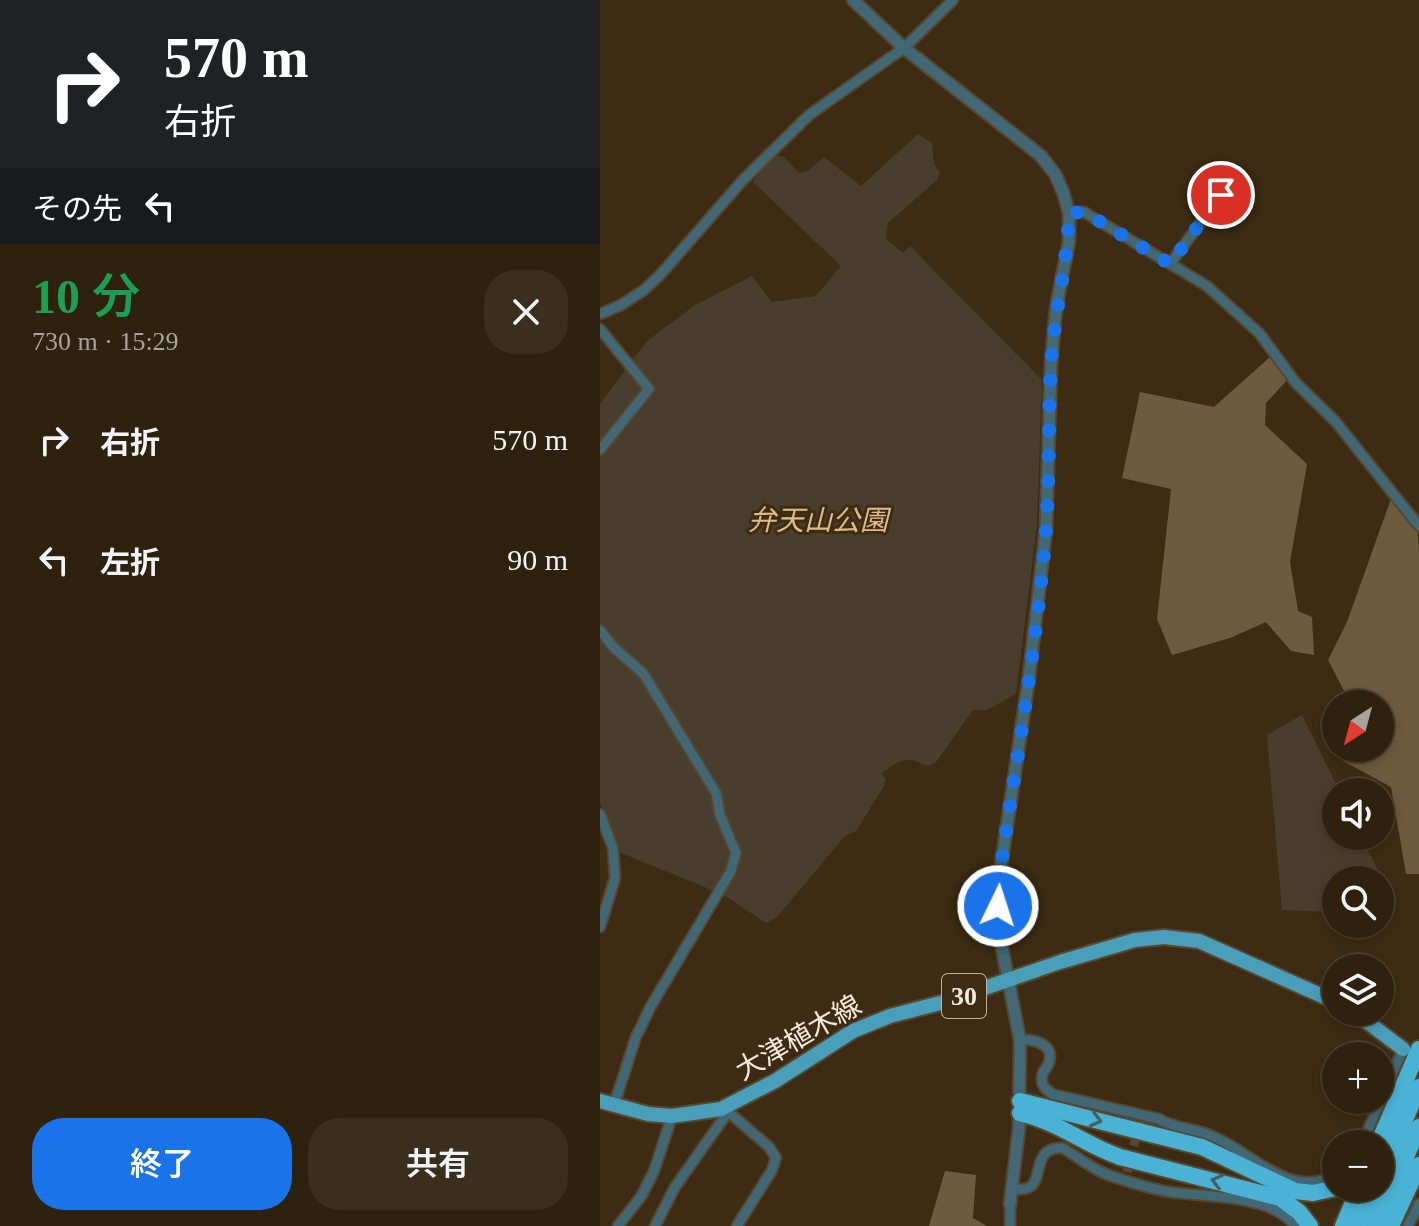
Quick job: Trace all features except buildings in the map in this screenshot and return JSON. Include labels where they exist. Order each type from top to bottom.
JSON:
[{"type":"highway","points":[[1380,1130],[1383,1118],[1399,1095],[1411,1049]]},
{"type":"highway","points":[[1394,1145],[1419,1087]]},
{"type":"highway","points":[[1020,1107],[1202,1147],[1295,1191],[1322,1191]]},
{"type":"highway","points":[[1020,1107],[1120,1157],[1280,1198],[1299,1212],[1310,1226]]},
{"type":"highway","points":[[1376,1226],[1419,1127]]},
{"type":"highway","points":[[1391,1226],[1419,1165]]},
{"type":"highway","points":[[1343,1226],[1353,1202]]},
{"type":"highway","points":[[1359,1226],[1370,1202]]},
{"type":"main road","name":"大津植木線","points":[[607,1103],[648,1114],[672,1116],[726,1110],[853,1031],[890,1016],[944,1002],[1135,940],[1164,937],[1199,941],[1322,996]]},
{"type":"main road","points":[[1376,1026],[1411,1049]]},
{"type":"street","points":[[853,0],[904,48],[1041,156],[1055,174],[1069,213],[1069,241],[1056,308],[1051,364],[1046,529],[1029,677],[998,886],[998,927],[1011,981],[1020,1040],[1020,1107],[1010,1226]]},
{"type":"street","points":[[600,314],[621,305],[660,275],[742,181],[809,115],[904,48],[953,0]]},
{"type":"street","points":[[1170,264],[1221,195]]},
{"type":"street","points":[[1069,213],[1084,212],[1207,286],[1260,334],[1296,383],[1335,421],[1419,526]]},
{"type":"street","points":[[600,329],[649,389],[600,450]]},
{"type":"street","points":[[600,630],[614,648],[643,673],[716,793],[720,815],[736,853],[731,871],[651,1006],[607,1103]]},
{"type":"street","points":[[600,814],[613,848],[615,878],[600,927]]},
{"type":"street","points":[[1020,1040],[1039,1041],[1048,1049],[1050,1060],[1042,1078],[1044,1088],[1052,1094],[1159,1119],[1172,1126],[1213,1136],[1295,1182],[1312,1183],[1322,1179]]},
{"type":"street","points":[[1369,1130],[1411,1049]]},
{"type":"street","points":[[655,1226],[675,1187],[726,1110],[769,1147],[776,1158],[772,1170],[737,1226]]},
{"type":"street","points":[[618,1226],[642,1195],[654,1171],[672,1116]]},
{"type":"street","points":[[1011,1188],[1021,1190],[1031,1187],[1038,1176],[1040,1159],[1057,1147],[1110,1175],[1127,1176],[1176,1193],[1206,1194],[1269,1207],[1287,1216],[1295,1226]]},
{"type":"street","points":[[1408,1226],[1419,1204]]},
{"type":"green space","name":"弁天山公園","points":[[918,134],[932,143],[934,164],[940,172],[937,180],[888,223],[886,239],[903,253],[910,246],[1042,380],[1037,525],[1016,694],[987,710],[973,710],[932,764],[906,760],[882,773],[886,780],[884,786],[856,831],[845,836],[777,917],[766,923],[724,895],[619,852],[600,803],[600,404],[647,341],[695,305],[752,276],[772,302],[816,296],[841,266],[753,182],[772,155],[784,157],[799,173],[806,172],[824,157],[861,186]]},
{"type":"green space","points":[[1302,715],[1322,756],[1322,762],[1325,762],[1333,778],[1322,778],[1322,850],[1368,850],[1376,866],[1322,866],[1322,911],[1282,910],[1267,735]]},
{"type":"shaded area","points":[[1270,357],[1289,378],[1266,403],[1265,425],[1307,464],[1290,562],[1298,611],[1312,617],[1314,655],[1291,651],[1266,622],[1230,638],[1172,655],[1157,619],[1171,489],[1122,478],[1140,392],[1214,407]]},
{"type":"shaded area","points":[[1392,496],[1417,525],[1419,551],[1419,874],[1406,874],[1394,804],[1394,778],[1374,778],[1345,762],[1394,762],[1394,690],[1344,690],[1328,660],[1347,622]]},
{"type":"shaded area","points":[[945,1171],[976,1175],[973,1218],[987,1226],[929,1226]]},
{"type":"tunnel","points":[[1127,1172],[1140,1120]]},
{"type":"route","points":[[998,906],[998,886],[1029,677],[1046,529],[1051,364],[1056,308],[1069,241],[1069,213],[1084,212],[1170,264],[1221,195]]}]
